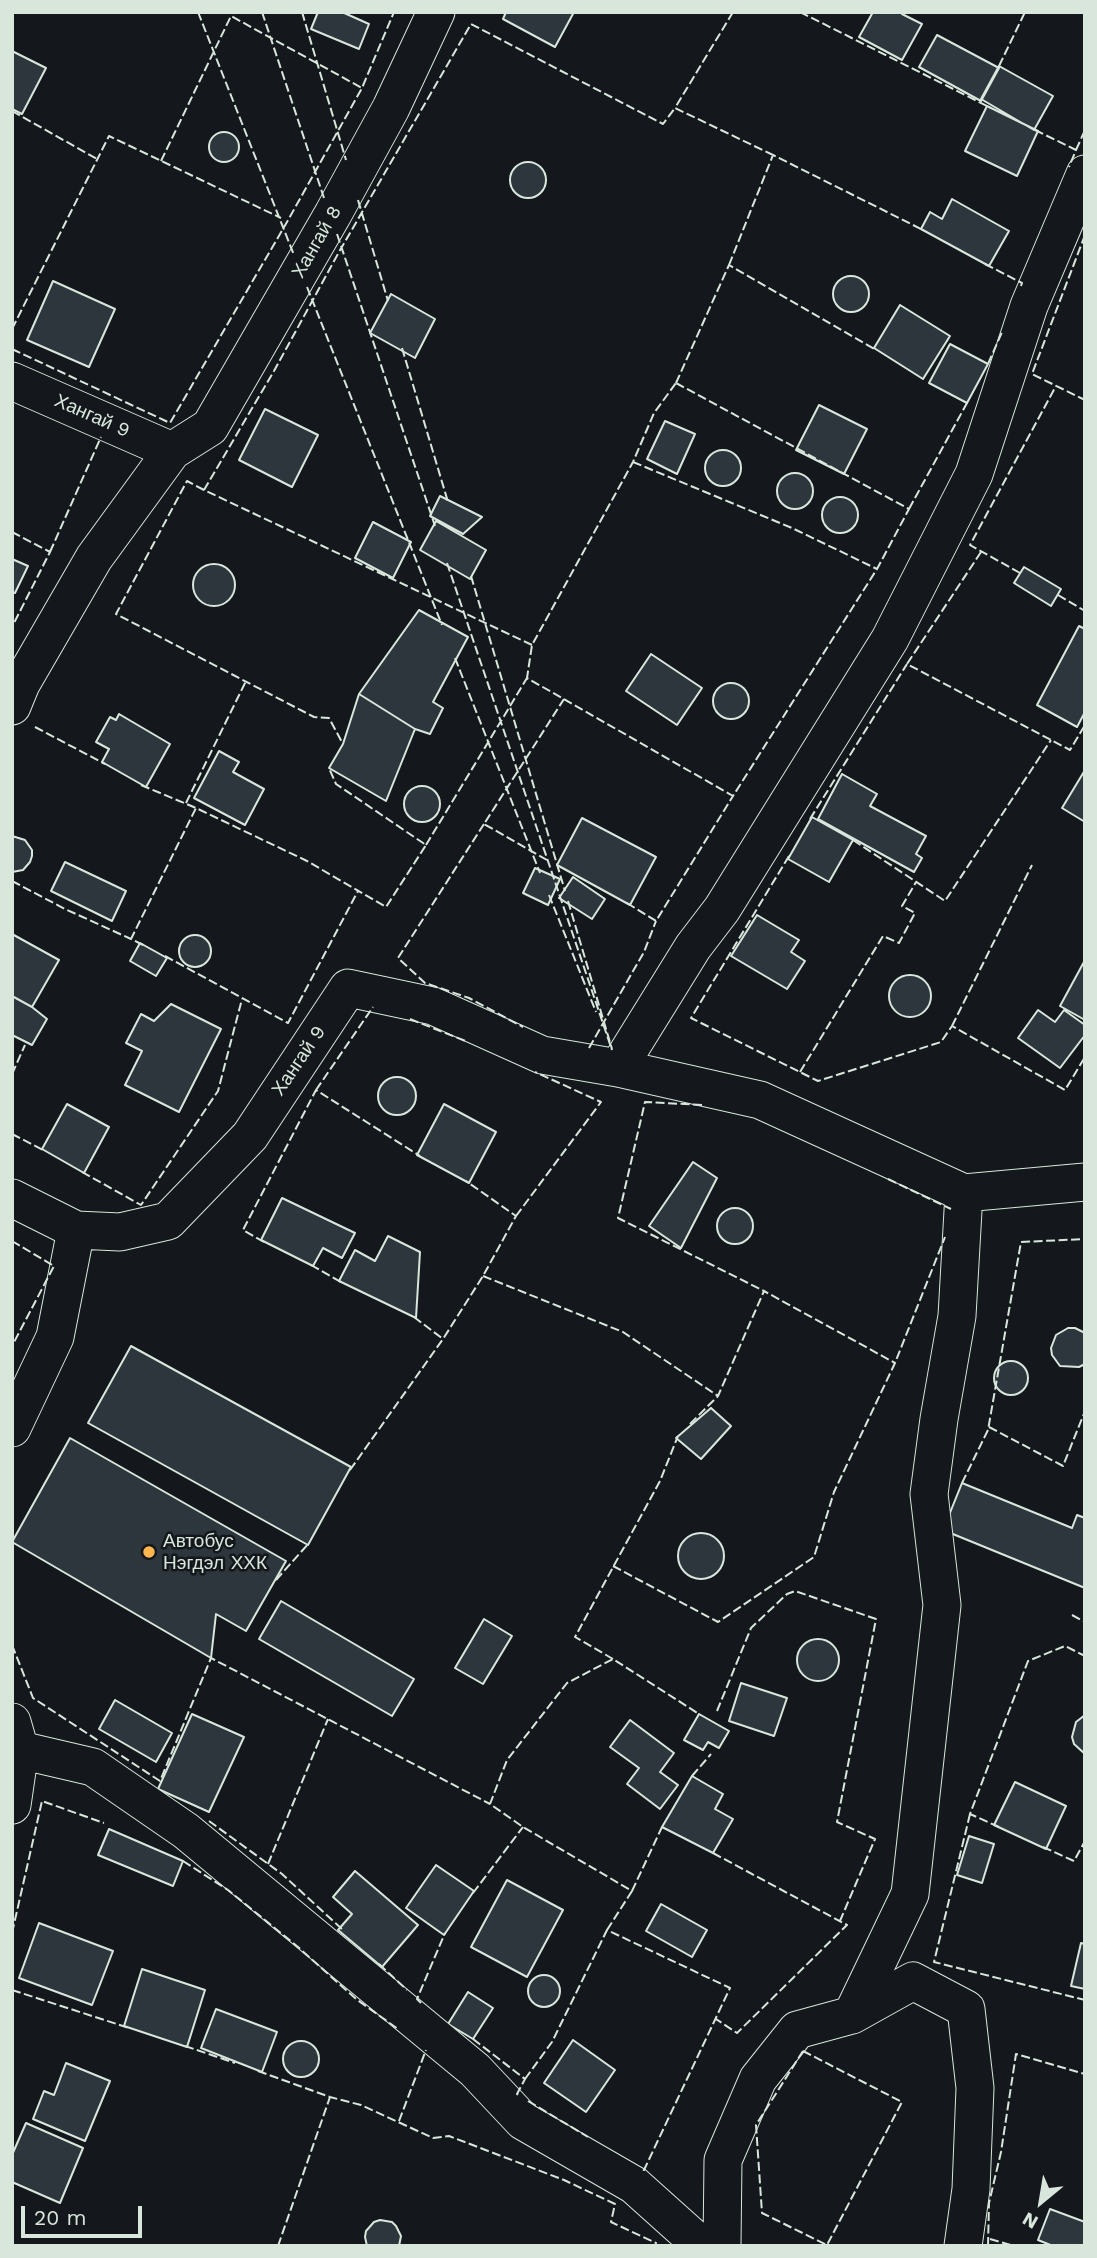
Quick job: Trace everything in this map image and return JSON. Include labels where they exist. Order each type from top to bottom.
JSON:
[{"type":"street","name":"Хангай 8","points":[[172,452],[210,427],[391,108],[436,12]]},
{"type":"street","points":[[1085,174],[1029,306],[974,474],[890,639],[722,909],[693,947],[618,1068],[760,1100],[964,1193],[1085,1182]]},
{"type":"street","name":"Хангай 9","points":[[12,381],[172,452]]},
{"type":"street","points":[[12,706],[21,684],[94,558],[172,452]]},
{"type":"street","name":"Хангай 9","points":[[12,1198],[76,1230],[120,1232],[168,1221],[250,1136],[348,988],[433,1006],[542,1055],[618,1068]]},
{"type":"street","points":[[852,2015],[910,1894],[942,1605],[929,1494],[957,1316],[964,1193]]},
{"type":"street","points":[[12,1428],[55,1337],[76,1230]]},
{"type":"street","points":[[12,1805],[16,1736],[93,1767],[186,1831],[475,2070],[523,2121],[634,2185],[702,2246]]},
{"type":"street","points":[[722,2246],[723,2160],[758,2079],[797,2030],[852,2015],[913,1981],[967,2009],[975,2088],[971,2189],[963,2246]]},
{"type":"building","points":[[318,12],[342,12],[369,24],[359,49],[311,29]]},
{"type":"building","points":[[506,12],[574,12],[555,47],[503,19]]},
{"type":"building","points":[[873,12],[903,12],[902,14],[922,24],[902,60],[859,37]]},
{"type":"building","points":[[937,35],[999,68],[981,101],[919,67]]},
{"type":"building","points":[[12,51],[46,68],[22,114],[12,109]]},
{"type":"building","points":[[999,66],[1053,96],[1034,130],[981,99]]},
{"type":"building","points":[[987,106],[1038,131],[1017,176],[965,151]]},
{"type":"building","points":[[224,132],[235,136],[239,147],[235,158],[224,162],[213,158],[209,147],[213,136]]},
{"type":"building","points":[[528,162],[540,168],[546,180],[540,192],[528,198],[516,192],[510,180],[516,168]]},
{"type":"building","points":[[952,199],[1009,231],[989,266],[921,229],[930,212],[942,219]]},
{"type":"building","points":[[851,276],[863,282],[869,294],[863,306],[851,312],[839,306],[833,294],[839,282]]},
{"type":"building","points":[[53,281],[115,309],[89,367],[27,340]]},
{"type":"building","points":[[391,294],[435,319],[415,358],[370,333]]},
{"type":"building","points":[[900,305],[950,336],[923,379],[874,348]]},
{"type":"building","points":[[950,344],[988,364],[967,403],[929,383]]},
{"type":"building","points":[[819,405],[867,429],[844,474],[796,450]]},
{"type":"building","points":[[265,409],[318,435],[292,487],[239,460]]},
{"type":"building","points":[[665,421],[695,434],[677,474],[647,459]]},
{"type":"building","points":[[723,450],[735,456],[741,468],[735,480],[723,486],[711,480],[705,468],[711,456]]},
{"type":"building","points":[[795,473],[807,479],[813,491],[807,503],[795,509],[783,503],[777,491],[783,479]]},
{"type":"building","points":[[440,496],[482,517],[463,534],[430,516]]},
{"type":"building","points":[[840,497],[852,503],[858,515],[852,527],[840,533],[828,527],[822,515],[828,503]]},
{"type":"building","points":[[436,521],[486,550],[470,579],[420,550]]},
{"type":"building","points":[[373,522],[411,542],[393,578],[355,558]]},
{"type":"building","points":[[12,559],[28,566],[15,593],[12,592]]},
{"type":"building","points":[[214,564],[229,570],[235,585],[229,600],[214,606],[199,600],[193,585],[199,570]]},
{"type":"building","points":[[1024,567],[1061,589],[1051,606],[1014,583]]},
{"type":"building","points":[[419,610],[468,637],[433,702],[443,708],[430,734],[415,729],[359,694]]},
{"type":"building","points":[[1079,626],[1085,629],[1085,712],[1077,727],[1037,705]]},
{"type":"building","points":[[651,654],[702,688],[677,725],[626,691]]},
{"type":"building","points":[[731,683],[743,689],[749,701],[743,713],[731,719],[719,713],[713,701],[719,689]]},
{"type":"building","points":[[359,694],[415,729],[386,801],[329,768],[343,744]]},
{"type":"building","points":[[119,714],[170,744],[146,787],[102,762],[109,749],[96,742],[110,717],[116,720]]},
{"type":"building","points":[[219,751],[239,762],[233,772],[264,789],[245,825],[194,798]]},
{"type":"building","points":[[1085,770],[1085,822],[1062,808]]},
{"type":"building","points":[[842,774],[877,794],[870,806],[926,836],[916,854],[922,858],[914,872],[818,819]]},
{"type":"building","points":[[422,786],[434,792],[440,804],[434,816],[422,822],[410,816],[404,804],[410,792]]},
{"type":"building","points":[[812,817],[853,840],[829,882],[788,859]]},
{"type":"building","points":[[582,818],[656,857],[630,905],[557,865]]},
{"type":"building","points":[[12,836],[25,840],[32,850],[32,856],[23,870],[12,872]]},
{"type":"building","points":[[65,862],[126,891],[112,921],[51,891]]},
{"type":"building","points":[[535,868],[560,879],[548,905],[523,893]]},
{"type":"building","points":[[573,877],[605,899],[592,919],[559,898]]},
{"type":"building","points":[[757,915],[799,940],[791,952],[805,961],[787,989],[731,956]]},
{"type":"building","points":[[12,934],[59,960],[32,1007],[12,996]]},
{"type":"building","points":[[195,935],[207,939],[211,951],[207,963],[195,967],[183,963],[179,951],[183,939]]},
{"type":"building","points":[[140,943],[167,958],[156,976],[130,961]]},
{"type":"building","points":[[1085,960],[1085,1020],[1060,1006]]},
{"type":"building","points":[[910,975],[925,981],[931,996],[925,1011],[910,1017],[895,1011],[889,996],[895,981]]},
{"type":"building","points":[[12,996],[47,1019],[32,1045],[12,1035]]},
{"type":"building","points":[[171,1004],[221,1029],[179,1112],[125,1085],[142,1051],[126,1043],[141,1014],[154,1021]]},
{"type":"building","points":[[1038,1010],[1055,1022],[1064,1010],[1085,1025],[1085,1035],[1060,1068],[1018,1038]]},
{"type":"building","points":[[397,1077],[410,1083],[416,1096],[410,1109],[397,1115],[384,1109],[378,1096],[384,1083]]},
{"type":"building","points":[[67,1104],[109,1127],[84,1173],[42,1149]]},
{"type":"building","points":[[444,1104],[496,1132],[469,1183],[417,1155]]},
{"type":"building","points":[[693,1162],[717,1178],[681,1248],[649,1226]]},
{"type":"building","points":[[282,1198],[355,1233],[342,1258],[323,1248],[313,1266],[261,1240]]},
{"type":"building","points":[[735,1208],[748,1213],[753,1226],[748,1239],[735,1244],[722,1239],[717,1226],[722,1213]]},
{"type":"building","points":[[388,1236],[420,1252],[416,1318],[339,1281],[355,1250],[375,1261]]},
{"type":"building","points":[[1068,1328],[1085,1333],[1085,1364],[1079,1367],[1060,1366],[1052,1355],[1051,1348],[1056,1335]]},
{"type":"building","points":[[131,1346],[351,1467],[308,1545],[88,1423]]},
{"type":"building","points":[[1011,1361],[1023,1366],[1028,1378],[1023,1390],[1011,1395],[999,1390],[994,1378],[999,1366]]},
{"type":"building","points":[[711,1408],[731,1426],[701,1459],[676,1438]]},
{"type":"building","name":"Автобус Нэгдэл ХХК","points":[[70,1438],[286,1561],[246,1631],[216,1614],[211,1658],[12,1542]]},
{"type":"building","points":[[962,1483],[1072,1528],[1077,1515],[1085,1518],[1085,1588],[943,1530]]},
{"type":"building","points":[[701,1533],[717,1540],[724,1556],[717,1572],[701,1579],[685,1572],[678,1556],[685,1540]]},
{"type":"building","points":[[281,1601],[414,1679],[392,1716],[259,1639]]},
{"type":"building","points":[[484,1619],[512,1636],[483,1684],[455,1668]]},
{"type":"building","points":[[818,1639],[833,1645],[839,1660],[833,1675],[818,1681],[803,1675],[797,1660],[803,1645]]},
{"type":"building","points":[[741,1683],[787,1698],[774,1736],[729,1721]]},
{"type":"building","points":[[115,1700],[172,1733],[156,1762],[99,1729]]},
{"type":"building","points":[[192,1714],[244,1737],[209,1812],[158,1789]]},
{"type":"building","points":[[699,1714],[729,1731],[719,1748],[708,1742],[703,1750],[684,1740]]},
{"type":"building","points":[[1085,1715],[1085,1754],[1074,1744],[1072,1737],[1076,1722]]},
{"type":"building","points":[[630,1720],[674,1753],[660,1772],[678,1785],[660,1809],[627,1784],[639,1768],[610,1747]]},
{"type":"building","points":[[692,1776],[723,1794],[715,1809],[733,1819],[713,1853],[662,1827]]},
{"type":"building","points":[[1015,1782],[1066,1806],[1046,1849],[994,1825]]},
{"type":"building","points":[[109,1829],[183,1861],[173,1886],[98,1855]]},
{"type":"building","points":[[969,1836],[994,1844],[982,1883],[957,1875]]},
{"type":"building","points":[[436,1865],[474,1891],[444,1935],[406,1908]]},
{"type":"building","points":[[355,1871],[418,1925],[382,1967],[338,1930],[352,1914],[333,1897]]},
{"type":"building","points":[[507,1880],[563,1910],[527,1977],[471,1947]]},
{"type":"building","points":[[661,1904],[707,1930],[692,1957],[646,1931]]},
{"type":"building","points":[[39,1923],[113,1951],[92,2005],[19,1978]]},
{"type":"building","points":[[1081,1943],[1085,1944],[1085,1989],[1071,1986]]},
{"type":"building","points":[[142,1969],[205,1990],[187,2047],[124,2026]]},
{"type":"building","points":[[544,1975],[555,1980],[560,1991],[555,2002],[544,2007],[533,2002],[528,1991],[533,1980]]},
{"type":"building","points":[[468,1992],[493,2008],[473,2039],[448,2024]]},
{"type":"building","points":[[216,2009],[277,2032],[262,2072],[201,2048]]},
{"type":"building","points":[[573,2040],[615,2070],[586,2112],[544,2083]]},
{"type":"building","points":[[301,2041],[313,2047],[319,2059],[313,2071],[301,2077],[289,2071],[283,2059],[289,2047]]},
{"type":"building","points":[[66,2063],[110,2081],[85,2141],[33,2119],[44,2091],[54,2095]]},
{"type":"building","points":[[26,2123],[83,2148],[60,2203],[12,2182],[12,2155]]},
{"type":"building","points":[[1050,2209],[1085,2222],[1085,2246],[1053,2246],[1038,2240]]},
{"type":"building","points":[[374,2222],[392,2222],[396,2226],[401,2236],[399,2246],[367,2246],[366,2231]]},
{"type":"fence","points":[[198,12],[294,255]]},
{"type":"fence","points":[[262,12],[324,198]]},
{"type":"fence","points":[[302,12],[346,160]]},
{"type":"fence","points":[[12,349],[170,423],[362,88],[394,12]]},
{"type":"fence","points":[[733,12],[675,108],[773,155]]},
{"type":"fence","points":[[800,12],[991,108]]},
{"type":"fence","points":[[999,66],[1025,12]]},
{"type":"fence","points":[[161,161],[231,16],[362,88]]},
{"type":"fence","points":[[532,645],[204,490],[471,24],[663,124],[675,108]]},
{"type":"fence","points":[[12,111],[97,159]]},
{"type":"fence","points":[[1035,130],[1076,150],[1069,167]]},
{"type":"fence","points":[[1076,150],[1085,130]]},
{"type":"fence","points":[[12,329],[109,136],[281,218]]},
{"type":"fence","points":[[729,265],[773,155],[923,230]]},
{"type":"fence","points":[[358,200],[388,301]]},
{"type":"fence","points":[[337,234],[435,526]]},
{"type":"fence","points":[[1085,235],[1032,374],[1085,400]]},
{"type":"fence","points":[[985,264],[1022,283],[1021,286]]},
{"type":"fence","points":[[676,383],[729,265],[876,350]]},
{"type":"fence","points":[[307,287],[442,625]]},
{"type":"fence","points":[[988,364],[1002,332]]},
{"type":"fence","points":[[402,348],[448,502]]},
{"type":"fence","points":[[676,383],[909,509],[877,569],[733,796],[527,678],[532,645],[633,462],[654,413],[676,383]]},
{"type":"fence","points":[[1020,573],[970,545],[1056,386]]},
{"type":"fence","points":[[909,509],[967,403],[963,401]]},
{"type":"fence","points":[[50,552],[101,437]]},
{"type":"fence","points":[[633,462],[792,528],[877,569]]},
{"type":"fence","points":[[204,490],[187,481],[116,614],[314,717],[329,718],[343,744]]},
{"type":"fence","points":[[12,532],[50,552],[12,627]]},
{"type":"fence","points":[[981,552],[907,664],[1070,750],[1085,725]]},
{"type":"fence","points":[[447,563],[612,1050]]},
{"type":"fence","points":[[471,576],[565,891]]},
{"type":"fence","points":[[1058,595],[1085,611]]},
{"type":"fence","points":[[455,658],[540,873]]},
{"type":"fence","points":[[810,819],[907,664]]},
{"type":"fence","points":[[426,845],[527,678]]},
{"type":"fence","points":[[186,803],[246,681]]},
{"type":"fence","points":[[547,860],[484,824],[564,699]]},
{"type":"fence","points":[[35,727],[105,764]]},
{"type":"fence","points":[[853,840],[945,901],[1051,740]]},
{"type":"fence","points":[[141,785],[307,861],[386,907],[426,845],[336,784],[329,768]]},
{"type":"fence","points":[[627,903],[656,921],[733,796]]},
{"type":"fence","points":[[143,945],[131,939],[196,808]]},
{"type":"fence","points":[[484,824],[398,958],[425,983],[469,998],[523,1027]]},
{"type":"fence","points":[[789,856],[691,1018],[818,1081],[941,1042],[952,1026],[1065,1090],[1085,1057]]},
{"type":"fence","points":[[952,1026],[1032,865]]},
{"type":"fence","points":[[12,881],[131,939]]},
{"type":"fence","points":[[800,1072],[883,936],[899,943],[915,913],[902,906],[916,882]]},
{"type":"fence","points":[[165,956],[288,1023],[358,891]]},
{"type":"fence","points":[[549,895],[596,1012]]},
{"type":"fence","points":[[568,901],[612,1049]]},
{"type":"fence","points":[[589,1048],[644,952],[656,921]]},
{"type":"fence","points":[[82,1172],[141,1205],[218,1091],[242,999]]},
{"type":"fence","points":[[316,1090],[373,1007]]},
{"type":"fence","points":[[410,1019],[468,1042]]},
{"type":"fence","points":[[12,1074],[25,1045]]},
{"type":"fence","points":[[516,1216],[601,1102],[535,1072]]},
{"type":"fence","points":[[264,1242],[243,1230],[316,1090],[420,1156]]},
{"type":"fence","points":[[702,1105],[645,1102],[618,1218],[764,1291]]},
{"type":"fence","points":[[12,1134],[45,1151]]},
{"type":"fence","points":[[888,1179],[951,1209]]},
{"type":"fence","points":[[350,1470],[443,1339],[483,1276],[516,1216],[466,1181]]},
{"type":"fence","points":[[613,1566],[718,1622],[814,1557],[834,1492],[895,1363],[945,1237]]},
{"type":"fence","points":[[962,1483],[988,1430],[1021,1242],[1085,1239]]},
{"type":"fence","points":[[12,1241],[54,1266],[12,1346]]},
{"type":"fence","points":[[311,1265],[341,1282]]},
{"type":"fence","points":[[483,1276],[623,1332],[718,1396]]},
{"type":"fence","points":[[690,1424],[718,1396],[764,1291],[895,1363]]},
{"type":"fence","points":[[414,1317],[443,1339]]},
{"type":"fence","points":[[989,1427],[1063,1466],[1085,1411]]},
{"type":"fence","points":[[613,1659],[575,1637],[660,1481],[678,1436]]},
{"type":"fence","points":[[276,1580],[309,1543]]},
{"type":"fence","points":[[717,1711],[751,1628],[787,1594],[795,1591],[876,1619],[837,1822],[875,1839],[840,1921]]},
{"type":"fence","points":[[1072,1615],[1085,1622]]},
{"type":"fence","points":[[12,1645],[33,1698],[160,1781],[211,1658],[490,1804]]},
{"type":"fence","points":[[999,1827],[970,1814],[1028,1661],[1065,1646],[1085,1656]]},
{"type":"fence","points":[[607,1930],[632,1891],[523,1827],[490,1804],[507,1760],[567,1683],[613,1659],[699,1714]]},
{"type":"fence","points":[[268,1864],[328,1719]]},
{"type":"fence","points":[[692,1776],[711,1754]]},
{"type":"fence","points":[[12,1933],[42,1801],[104,1823]]},
{"type":"fence","points":[[970,1814],[934,1962],[1085,2000]]},
{"type":"fence","points":[[209,1821],[282,1874],[343,1930]]},
{"type":"fence","points":[[473,1893],[523,1827]]},
{"type":"fence","points":[[632,1891],[662,1827]]},
{"type":"fence","points":[[1043,1847],[1074,1861],[1085,1841]]},
{"type":"fence","points":[[713,1853],[847,1925],[737,2033],[716,2019]]},
{"type":"fence","points":[[183,1861],[228,1890],[356,1999],[398,2029]]},
{"type":"fence","points":[[525,2079],[552,2042],[607,1930],[730,1988],[644,2170],[642,2169]]},
{"type":"fence","points":[[421,2003],[417,1999],[445,1933]]},
{"type":"fence","points":[[379,1964],[407,1990]]},
{"type":"fence","points":[[12,1990],[129,2028]]},
{"type":"fence","points":[[473,2039],[525,2079],[517,2094],[519,2095]]},
{"type":"fence","points":[[185,2046],[235,2063]]},
{"type":"fence","points":[[399,2121],[426,2050]]},
{"type":"fence","points":[[803,2051],[902,2102],[827,2245],[762,2213],[756,2125],[803,2051]]},
{"type":"fence","points":[[988,2246],[989,2203],[1001,2152],[1016,2054],[1085,2074]]},
{"type":"fence","points":[[258,2071],[330,2097],[361,2105],[433,2138],[449,2136],[564,2180],[615,2204],[611,2222],[656,2243],[655,2246]]},
{"type":"fence","points":[[278,2246],[330,2097]]},
{"type":"fence","points":[[528,2101],[588,2137]]},
{"type":"fence","points":[[990,2239],[1014,2246]]},
{"type":"place","name":"Автобус Нэгдэл ХХК","points":[[149,1552]]}]
